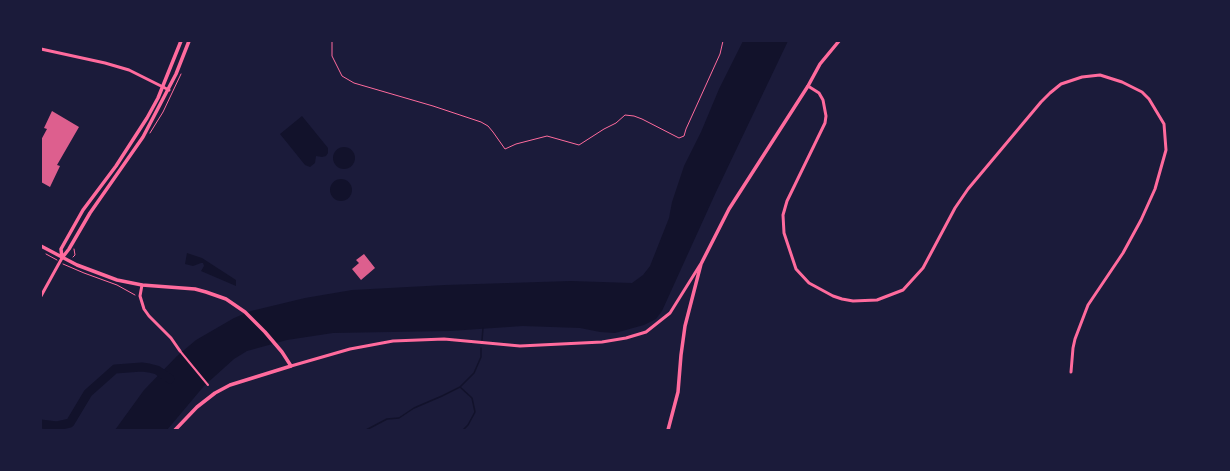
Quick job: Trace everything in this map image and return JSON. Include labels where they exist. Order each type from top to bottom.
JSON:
[{"type":"street","points":[[41,296],[61,263],[61,249],[83,210],[135,138],[158,98],[181,41]]},
{"type":"street","points":[[62,258],[90,213],[143,137],[169,90],[189,41]]},
{"type":"street","points":[[175,430],[197,407],[214,393],[230,385],[350,349],[393,341],[444,339],[520,346],[602,342],[626,338],[646,332],[670,313],[701,264],[729,209],[808,86],[820,64],[839,41]]},
{"type":"street","points":[[41,49],[105,63],[129,70],[169,90]]},
{"type":"street","points":[[808,86],[819,93],[823,100],[826,112],[825,123],[787,201],[783,215],[784,233],[796,268],[809,283],[834,296],[853,301],[877,300],[903,290],[923,268],[955,208],[968,189],[1041,102],[1061,84],[1082,77],[1100,75],[1122,82],[1142,92],[1149,99],[1164,124],[1166,150],[1156,189],[1141,220],[1122,253],[1088,305],[1075,339],[1071,372]]},
{"type":"street","points":[[41,246],[62,258],[104,276],[142,285],[181,288],[206,292],[226,299],[245,312],[276,346],[291,366]]},
{"type":"street","points":[[668,430],[678,392],[680,355],[685,326],[701,264]]},
{"type":"street","points":[[142,285],[140,296],[144,309],[171,338],[208,386]]},
{"type":"path","points":[[332,41],[332,56],[342,76],[354,83],[433,106],[481,122],[488,126],[505,150],[516,144],[547,136],[580,145],[616,123],[625,115],[642,119],[678,138],[684,136],[720,54],[722,41]]},
{"type":"path","points":[[42,251],[61,263],[84,274],[117,285],[140,296]]},
{"type":"shaded area","points":[[743,41],[788,41],[716,192],[662,311],[656,319],[644,325],[615,333],[580,328],[523,326],[450,331],[333,333],[287,340],[247,351],[234,359],[204,386],[167,430],[115,430],[144,390],[177,356],[196,340],[234,318],[251,311],[305,298],[352,290],[571,281],[632,283],[643,275],[650,266],[669,218],[672,202],[684,166],[701,132],[719,89]]},
{"type":"shaded area","points":[[302,116],[328,148],[328,153],[326,156],[316,156],[315,163],[310,167],[305,165],[280,134]]},
{"type":"shaded area","points":[[344,147],[352,150],[355,158],[352,166],[344,169],[336,166],[333,158],[336,150]]},
{"type":"shaded area","points":[[341,179],[349,182],[352,190],[349,198],[341,201],[333,198],[330,190],[333,182]]},
{"type":"shaded area","points":[[187,253],[202,258],[236,280],[236,286],[201,271],[204,266],[203,263],[193,266],[185,264]]},
{"type":"building","points":[[52,111],[79,127],[57,165],[60,166],[50,187],[41,182],[41,140],[47,129],[44,128]]},
{"type":"building","points":[[364,254],[375,268],[361,280],[352,269],[359,263],[356,260]]},
{"type":"waterway","points":[[482,340],[483,328]]},
{"type":"waterway","points":[[463,430],[468,425],[475,412],[472,398],[460,387],[474,373],[481,357],[481,348]]},
{"type":"waterway","points":[[41,424],[57,426],[70,423],[88,393],[115,369],[142,367],[149,368],[157,370],[170,379]]},
{"type":"waterway","points":[[366,430],[387,419],[399,418],[414,408],[460,387]]}]
